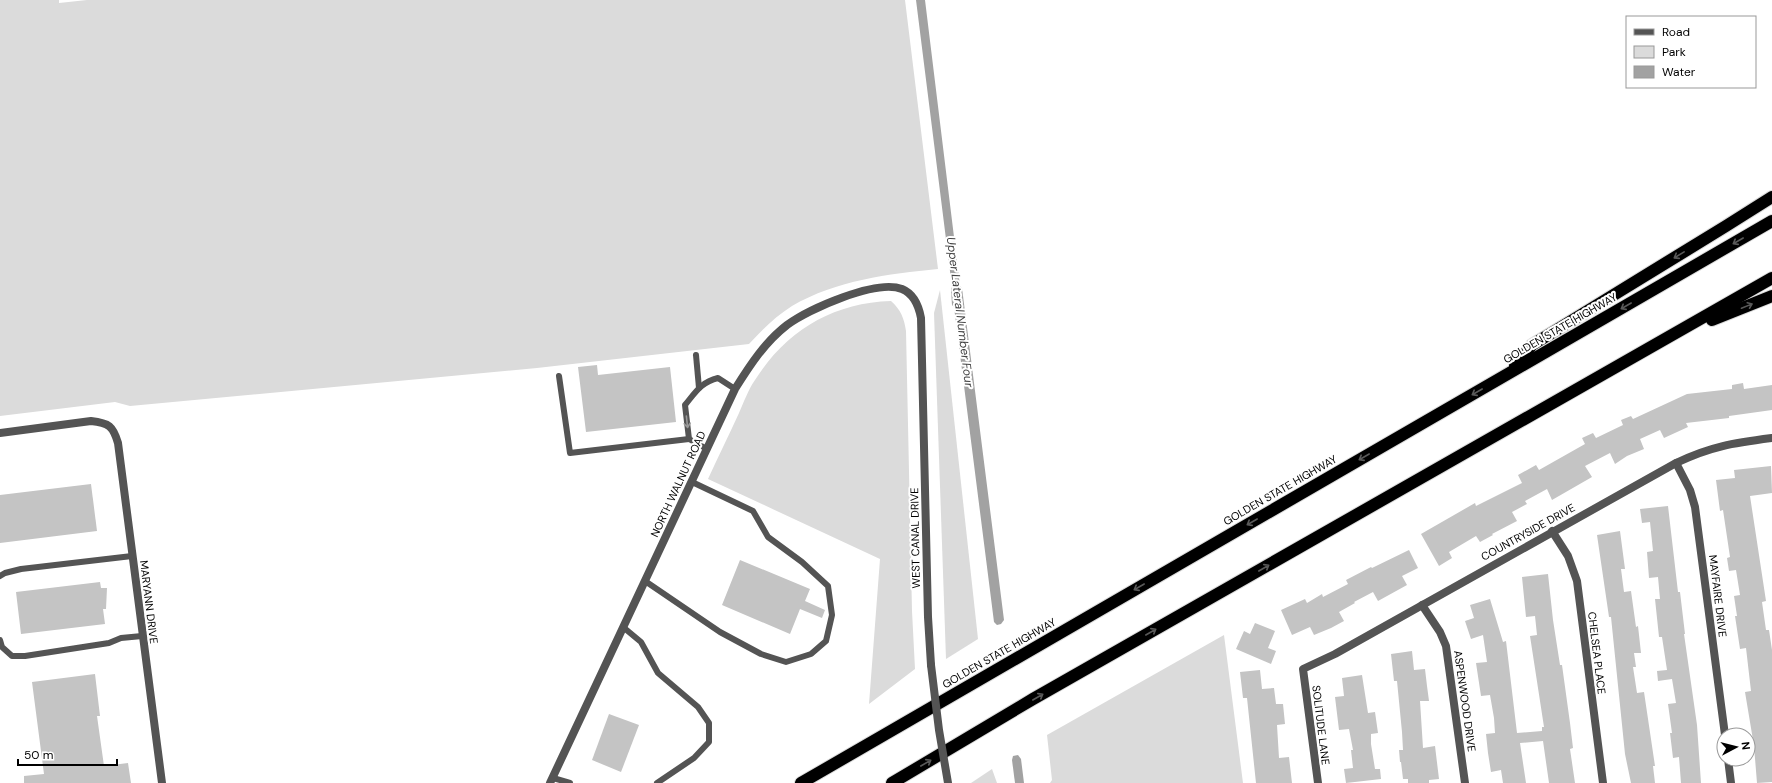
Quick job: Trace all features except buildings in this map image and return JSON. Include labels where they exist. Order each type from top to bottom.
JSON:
[{"type":"highway","points":[[1511,372],[1532,345],[1772,197]]},
{"type":"highway","name":"GOLDEN STATE HIGHWAY","points":[[801,783],[1772,221]]},
{"type":"highway","points":[[892,783],[1040,695],[1772,278]]},
{"type":"highway","points":[[1672,336],[1772,296]]},
{"type":"street","name":"NORTH WALNUT ROAD","points":[[552,780],[735,389],[746,371],[769,341],[805,313],[842,297],[862,292],[893,288],[902,289],[909,294]]},
{"type":"street","name":"WEST CANAL DRIVE","points":[[909,294],[919,308],[921,318],[928,617],[931,665],[939,730],[948,783]]},
{"type":"street","name":"MARYANN DRIVE","points":[[0,432],[91,421],[102,422],[111,426],[118,443],[162,783]]},
{"type":"street","name":"COUNTRYSIDE DRIVE","points":[[1303,669],[1335,654],[1552,531],[1676,463],[1700,452],[1716,447],[1772,438]]},
{"type":"street","name":"MAYFAIRE DRIVE","points":[[1676,463],[1690,490],[1696,513],[1724,727]]},
{"type":"street","name":"CHELSEA PLACE","points":[[1552,531],[1568,556],[1577,581],[1603,783]]},
{"type":"street","name":"ASPENWOOD DRIVE","points":[[1422,605],[1440,632],[1446,646],[1465,783]]},
{"type":"street","name":"SOLITUDE LANE","points":[[1303,669],[1318,783]]},
{"type":"street","points":[[1729,767],[1731,783]]},
{"type":"lane","points":[[696,355],[699,388]]},
{"type":"lane","points":[[559,376],[570,454],[689,439],[707,449]]},
{"type":"lane","points":[[689,439],[685,406],[699,388],[708,381],[718,378],[735,389]]},
{"type":"lane","points":[[645,581],[720,632],[761,654],[786,662],[811,654],[826,640],[832,615],[828,586],[802,562],[768,537],[753,511],[692,482]]},
{"type":"lane","points":[[0,576],[5,573],[21,570],[132,556]]},
{"type":"lane","points":[[623,627],[642,642],[658,673],[698,707],[709,723],[709,742],[694,758],[657,783]]},
{"type":"lane","points":[[0,640],[2,647],[12,656],[109,643],[121,638],[142,636]]},
{"type":"lane","points":[[552,780],[570,783]]},
{"type":"green space","points":[[0,0],[59,0],[59,3],[87,0],[905,0],[938,269],[900,273],[863,280],[845,284],[809,297],[780,314],[749,344],[537,368],[130,406],[115,402],[0,416]]},
{"type":"green space","points":[[940,290],[978,639],[946,659],[934,313]]},
{"type":"green space","points":[[891,301],[902,314],[906,331],[912,611],[915,669],[869,704],[880,559],[708,479],[750,388],[767,363],[781,347],[812,323],[830,314],[849,307]]},
{"type":"green space","points":[[1224,635],[1243,783],[1050,783],[1052,780],[1047,735]]},
{"type":"green space","points":[[992,769],[997,783],[971,783]]},
{"type":"water","name":"Upper Lateral Number Four","points":[[916,0],[925,0],[960,286],[962,288],[1004,620],[1001,624],[997,625],[994,622],[954,307],[952,305],[952,287]]},
{"type":"water","points":[[1018,755],[1021,759],[1024,783],[1015,783],[1012,760],[1013,756]]}]
